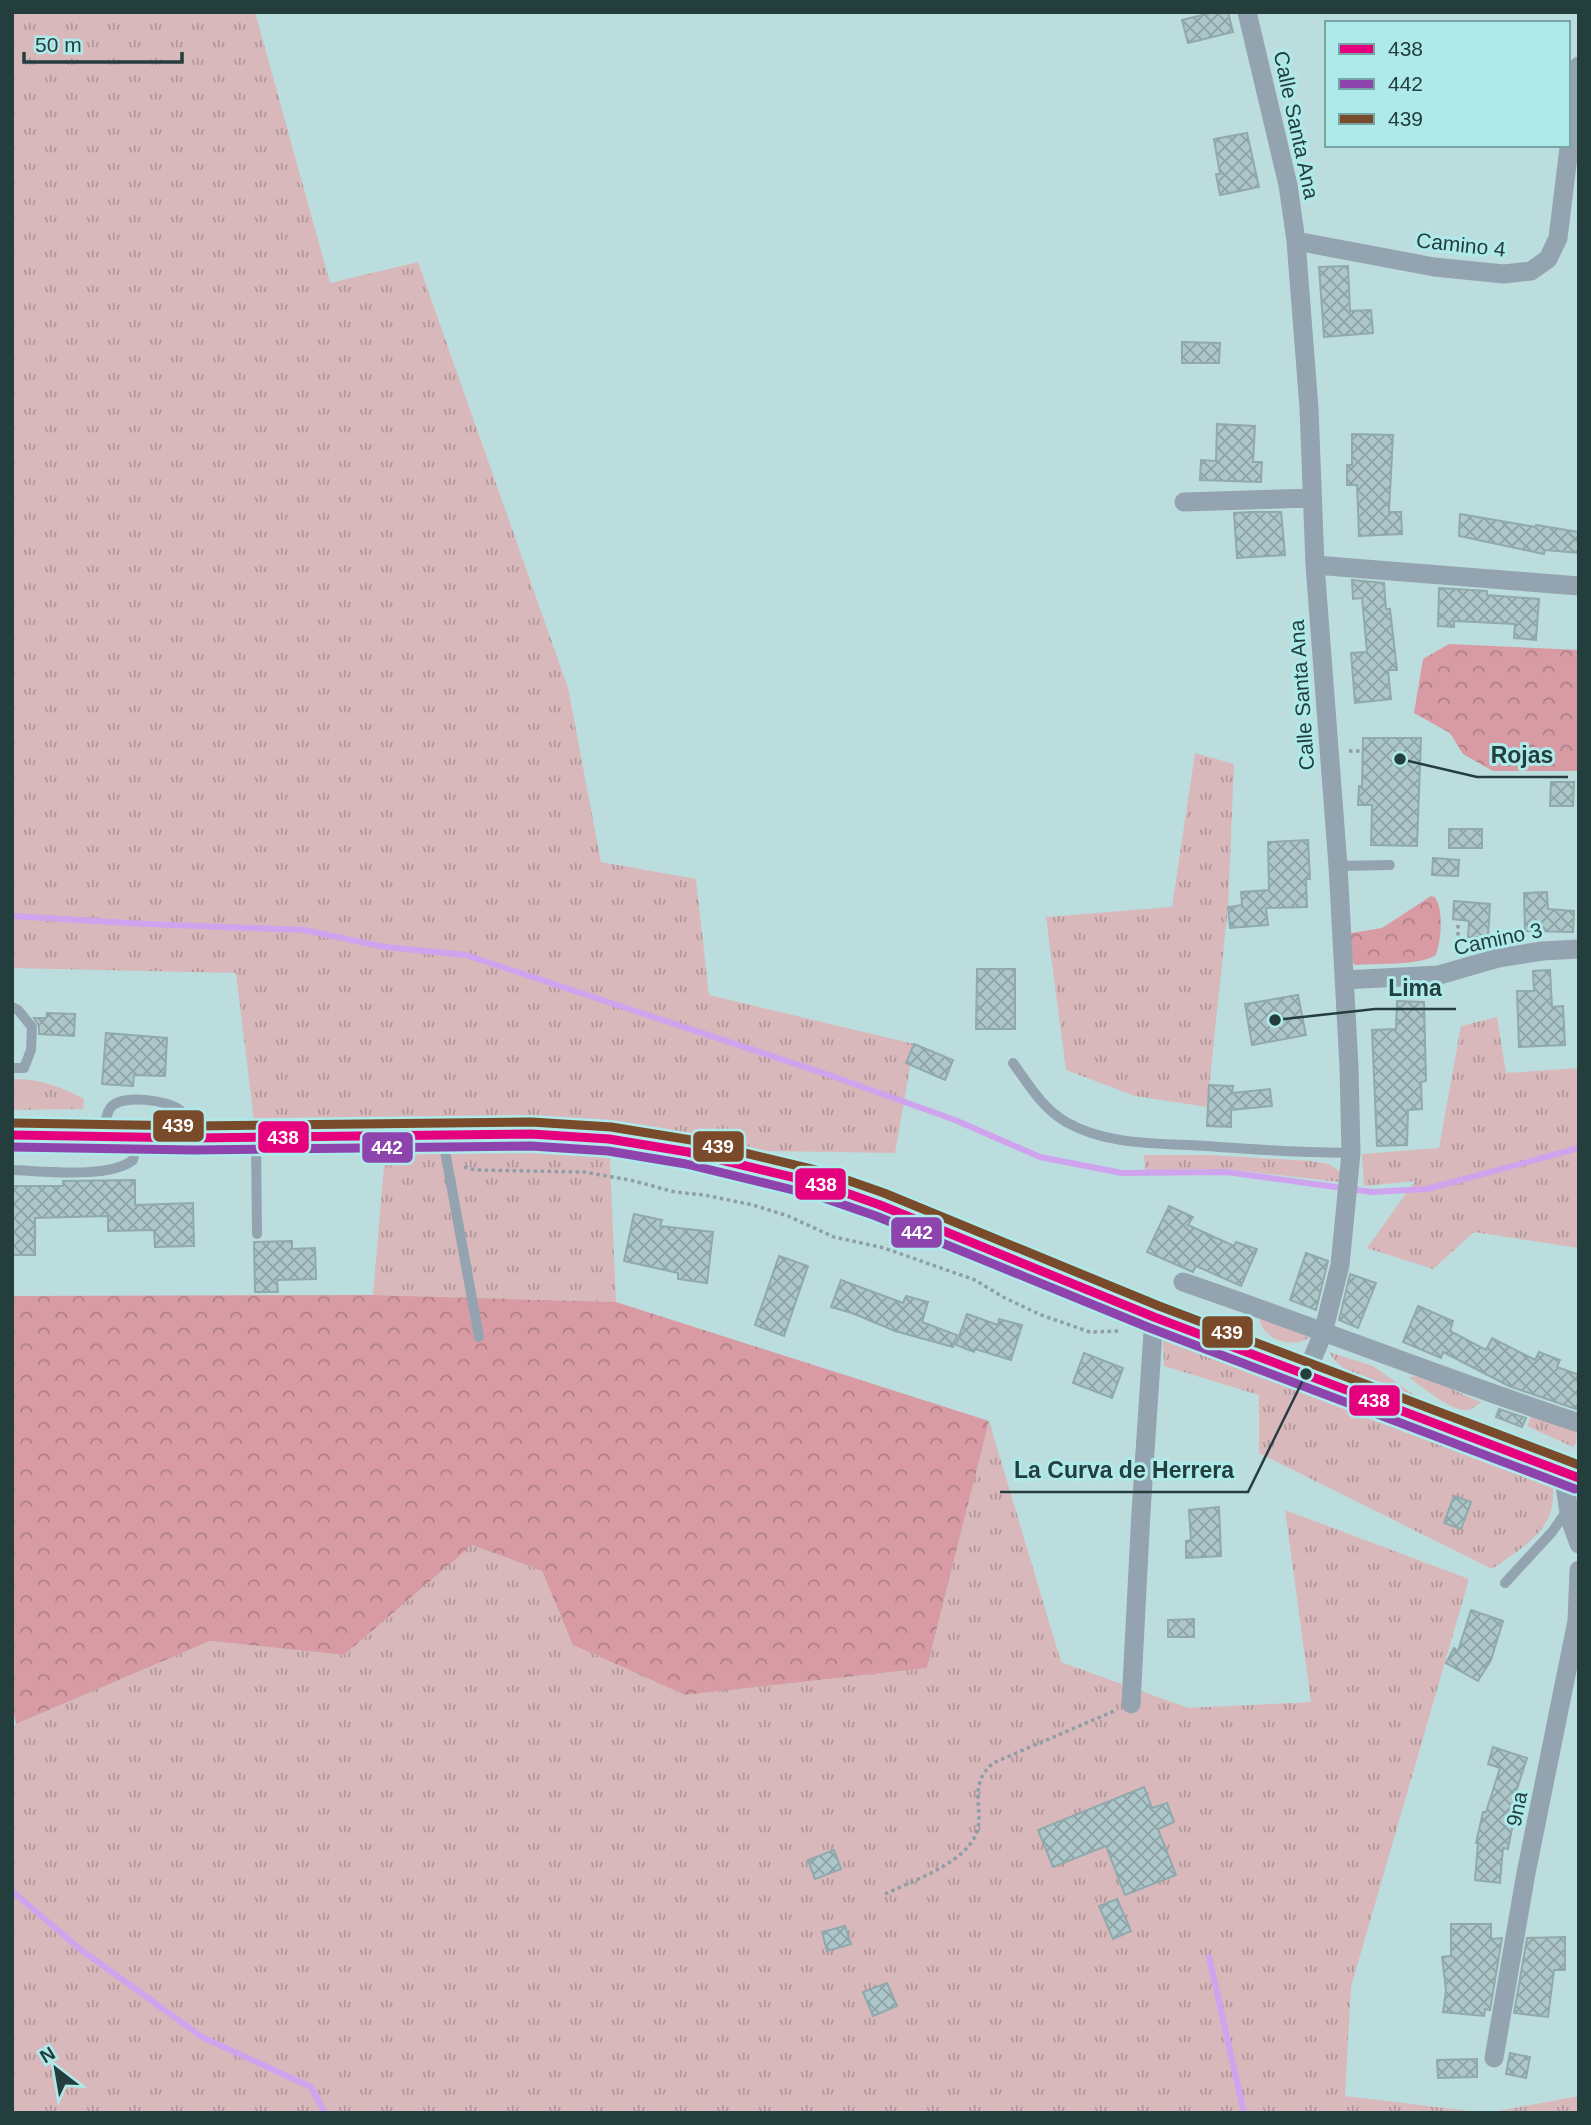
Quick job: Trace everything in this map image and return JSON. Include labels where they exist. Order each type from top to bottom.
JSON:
[{"type":"highway","points":[[12,1135],[193,1138],[531,1134],[609,1139],[688,1152],[821,1184],[1031,1265],[1154,1317],[1574,1474]]},
{"type":"street","name":"Calle Santa Ana","points":[[1247,12],[1288,185],[1296,241],[1309,408],[1315,565],[1338,866],[1343,980],[1350,1160],[1340,1265],[1323,1334],[1306,1374]]},
{"type":"street","name":"Camino 4","points":[[1570,140],[1579,66]]},
{"type":"street","name":"Camino 4","points":[[1296,241],[1434,267],[1504,274],[1531,271],[1548,259],[1558,238],[1569,147]]},
{"type":"street","points":[[1184,502],[1312,498]]},
{"type":"street","points":[[1315,565],[1579,586]]},
{"type":"street","name":"Camino 3","points":[[1343,980],[1439,975],[1498,958],[1579,949]]},
{"type":"street","points":[[1183,1282],[1288,1318],[1323,1334],[1482,1391],[1579,1423]]},
{"type":"street","points":[[1131,1704],[1154,1317]]},
{"type":"street","points":[[1574,1474],[1568,1509],[1579,1545]]},
{"type":"street","name":"9na","points":[[1494,2057],[1526,1873],[1577,1622],[1579,1570]]},
{"type":"lane","points":[[1338,866],[1390,865]]},
{"type":"lane","points":[[12,1007],[18,1010],[32,1027],[31,1050],[24,1068],[12,1068]]},
{"type":"lane","points":[[1013,1063],[1045,1107],[1068,1123],[1104,1136],[1133,1142],[1350,1160]]},
{"type":"lane","points":[[104,1137],[106,1118],[113,1105],[141,1099],[178,1108],[187,1118],[193,1138]]},
{"type":"lane","points":[[444,1136],[479,1337]]},
{"type":"lane","points":[[256,1137],[257,1234]]},
{"type":"lane","points":[[12,1170],[103,1172],[125,1167],[133,1160],[138,1138]]},
{"type":"lane","points":[[1505,1583],[1552,1532],[1568,1509]]},
{"type":"path","points":[[444,1136],[453,1160],[462,1167],[475,1170],[584,1172],[675,1192],[753,1205],[788,1216],[834,1237],[926,1261],[975,1280],[1041,1315],[1090,1332],[1135,1328],[1154,1317]]},
{"type":"path","points":[[885,1894],[963,1853],[975,1837],[982,1773],[993,1763],[1131,1704]]},
{"type":"green space","points":[[12,12],[255,12],[330,283],[418,262],[568,688],[601,862],[696,879],[709,995],[914,1044],[895,1153],[766,1151],[609,1139],[616,1302],[373,1295],[386,1142],[256,1137],[236,973],[12,968]]},
{"type":"green space","points":[[1449,644],[1579,650],[1579,771],[1493,771],[1463,754],[1450,733],[1414,713],[1423,659]]},
{"type":"green space","points":[[1195,753],[1234,764],[1228,907],[1207,1107],[1135,1096],[1066,1070],[1046,917],[1172,907]]},
{"type":"green space","points":[[1431,896],[1435,897],[1438,903],[1441,917],[1436,955],[1429,959],[1409,962],[1353,963],[1348,937],[1351,933],[1382,928]]},
{"type":"green space","points":[[1497,1017],[1506,1073],[1579,1068],[1579,1248],[1474,1232],[1433,1269],[1367,1248],[1415,1181],[1364,1186],[1362,1154],[1439,1148],[1461,1026]]},
{"type":"green space","points":[[12,1079],[40,1082],[67,1091],[84,1099],[83,1109],[12,1110]]},
{"type":"green space","points":[[1144,1155],[1208,1155],[1311,1161],[1329,1164],[1341,1172],[1340,1182],[1227,1169],[1145,1170]]},
{"type":"green space","points":[[373,1295],[616,1302],[989,1421],[927,1668],[685,1695],[573,1645],[542,1571],[472,1545],[344,1655],[210,1641],[16,1724],[12,1705],[12,1296]]},
{"type":"green space","points":[[1260,1318],[1310,1337],[1296,1342],[1279,1340],[1266,1332]]},
{"type":"green space","points":[[1166,1336],[1552,1478],[1551,1510],[1546,1522],[1529,1542],[1492,1569],[1259,1453],[1259,1395],[1164,1366],[1163,1342]]},
{"type":"green space","points":[[1329,1352],[1373,1366],[1417,1397],[1356,1375],[1345,1369]]},
{"type":"green space","points":[[1422,1376],[1481,1402],[1469,1410],[1453,1407],[1409,1377]]},
{"type":"green space","points":[[1533,1412],[1577,1428],[1576,1444],[1573,1447],[1527,1426]]},
{"type":"green space","points":[[989,1421],[1061,1662],[1188,1708],[1311,1702],[1285,1510],[1469,1579],[1351,1987],[1345,2096],[1487,2113],[12,2113],[12,1727],[16,1724],[210,1641],[344,1655],[472,1545],[542,1571],[573,1645],[685,1695],[927,1668]]},
{"type":"green space","points":[[1579,2096],[1579,2113],[1487,2113]]},
{"type":"building","points":[[1214,12],[1228,12],[1233,32],[1188,43],[1182,20]]},
{"type":"building","points":[[1247,133],[1259,187],[1220,195],[1216,174],[1220,174],[1214,139]]},
{"type":"building","points":[[1348,266],[1350,311],[1371,310],[1373,333],[1324,337],[1319,267]]},
{"type":"building","points":[[1182,342],[1220,343],[1219,363],[1182,363]]},
{"type":"building","points":[[1217,424],[1255,426],[1253,462],[1262,462],[1261,482],[1200,480],[1201,460],[1216,461]]},
{"type":"building","points":[[1352,434],[1393,435],[1389,512],[1401,512],[1402,534],[1359,536],[1357,485],[1347,485],[1347,465],[1352,465]]},
{"type":"building","points":[[1281,512],[1285,555],[1237,558],[1234,513]]},
{"type":"building","points":[[1460,514],[1579,532],[1579,553],[1545,550],[1544,554],[1459,536]]},
{"type":"building","points":[[1352,580],[1384,583],[1397,670],[1388,670],[1391,699],[1355,703],[1351,653],[1367,652],[1362,598],[1353,599]]},
{"type":"building","points":[[1439,588],[1487,591],[1487,595],[1539,599],[1536,640],[1514,638],[1515,624],[1454,621],[1454,627],[1438,626]]},
{"type":"building","points":[[1363,738],[1421,738],[1417,846],[1371,845],[1372,805],[1358,805],[1359,786],[1362,786]]},
{"type":"building","points":[[1551,782],[1574,782],[1573,806],[1550,806]]},
{"type":"building","points":[[1449,829],[1482,829],[1482,848],[1449,848]]},
{"type":"building","points":[[1308,840],[1310,879],[1306,879],[1307,907],[1266,908],[1268,925],[1230,928],[1228,907],[1242,905],[1241,892],[1269,890],[1268,842]]},
{"type":"building","points":[[1433,858],[1459,860],[1458,876],[1432,875]]},
{"type":"building","points":[[1547,892],[1548,909],[1574,911],[1573,932],[1525,931],[1524,893]]},
{"type":"building","points":[[1454,901],[1490,904],[1488,937],[1468,937],[1469,921],[1453,919]]},
{"type":"building","points":[[977,969],[1015,969],[1015,1029],[976,1029]]},
{"type":"building","points":[[1550,970],[1552,1007],[1563,1006],[1565,1045],[1519,1047],[1517,991],[1534,991],[1533,971]]},
{"type":"building","points":[[1298,995],[1306,1035],[1252,1045],[1245,1004]]},
{"type":"building","points":[[1397,1001],[1424,1002],[1426,1081],[1421,1082],[1422,1109],[1408,1110],[1407,1145],[1377,1146],[1372,1030],[1396,1029]]},
{"type":"building","points":[[47,1013],[75,1014],[74,1036],[39,1034],[39,1026],[34,1018],[46,1018]]},
{"type":"building","points":[[106,1033],[167,1038],[165,1076],[134,1075],[133,1086],[102,1084]]},
{"type":"building","points":[[914,1044],[953,1060],[945,1080],[906,1063]]},
{"type":"building","points":[[1209,1085],[1233,1086],[1232,1093],[1270,1089],[1272,1106],[1231,1110],[1231,1127],[1207,1126]]},
{"type":"building","points":[[135,1180],[135,1205],[193,1203],[194,1246],[155,1247],[154,1230],[108,1231],[108,1216],[35,1218],[35,1255],[12,1255],[12,1186],[63,1186],[63,1181]]},
{"type":"building","points":[[1169,1206],[1193,1217],[1188,1225],[1234,1246],[1236,1242],[1257,1249],[1241,1286],[1196,1266],[1193,1272],[1147,1252]]},
{"type":"building","points":[[634,1214],[662,1220],[660,1226],[713,1232],[707,1283],[678,1279],[678,1273],[624,1261]]},
{"type":"building","points":[[292,1241],[292,1249],[315,1248],[316,1279],[277,1280],[278,1292],[255,1292],[254,1242]]},
{"type":"building","points":[[1306,1253],[1328,1261],[1316,1310],[1290,1300]]},
{"type":"building","points":[[779,1256],[808,1266],[784,1336],[755,1325]]},
{"type":"building","points":[[1350,1274],[1376,1283],[1358,1328],[1339,1320]]},
{"type":"building","points":[[841,1280],[903,1303],[906,1296],[928,1302],[922,1322],[957,1335],[953,1347],[895,1331],[831,1307]]},
{"type":"building","points":[[1418,1306],[1453,1321],[1450,1331],[1486,1350],[1492,1338],[1535,1360],[1539,1352],[1560,1360],[1557,1367],[1579,1375],[1579,1410],[1509,1386],[1443,1352],[1441,1358],[1403,1342]]},
{"type":"building","points":[[967,1314],[998,1325],[999,1319],[1022,1325],[1011,1360],[956,1345]]},
{"type":"building","points":[[1084,1353],[1123,1368],[1112,1398],[1073,1383]]},
{"type":"building","points":[[1499,1409],[1526,1418],[1522,1427],[1496,1417]]},
{"type":"building","points":[[1454,1496],[1471,1502],[1461,1529],[1444,1523]]},
{"type":"building","points":[[1219,1507],[1221,1556],[1186,1558],[1186,1541],[1191,1540],[1189,1510]]},
{"type":"building","points":[[1471,1610],[1503,1621],[1491,1660],[1478,1681],[1446,1663],[1454,1648],[1458,1651]]},
{"type":"building","points":[[1194,1619],[1194,1637],[1168,1637],[1168,1620]]},
{"type":"building","points":[[1493,1747],[1527,1758],[1508,1817],[1514,1818],[1508,1849],[1503,1848],[1500,1883],[1475,1880],[1476,1843],[1483,1812],[1486,1812],[1500,1768],[1488,1764]]},
{"type":"building","points":[[1144,1787],[1152,1808],[1167,1803],[1174,1822],[1158,1829],[1176,1875],[1125,1895],[1106,1846],[1053,1867],[1038,1830]]},
{"type":"building","points":[[834,1850],[841,1869],[815,1879],[808,1860]]},
{"type":"building","points":[[1117,1899],[1131,1931],[1113,1939],[1099,1906]]},
{"type":"building","points":[[1451,1924],[1491,1924],[1491,1939],[1502,1938],[1490,2010],[1485,2009],[1484,2016],[1443,2012],[1446,1990],[1442,1957],[1451,1956]]},
{"type":"building","points":[[845,1926],[851,1944],[827,1951],[822,1932]]},
{"type":"building","points":[[1565,1937],[1565,1970],[1554,1970],[1548,2017],[1514,2013],[1527,1938]]},
{"type":"building","points":[[887,1983],[897,2006],[873,2016],[863,1992]]},
{"type":"building","points":[[1510,2053],[1530,2057],[1526,2078],[1506,2074]]},
{"type":"building","points":[[1477,2059],[1477,2077],[1438,2078],[1437,2060]]},
{"type":"waterway","points":[[12,916],[304,930],[385,947],[466,955],[832,1076],[955,1120],[1040,1157],[1122,1173],[1226,1172],[1372,1192],[1427,1189],[1579,1148]]},
{"type":"waterway","points":[[12,1891],[80,1949],[202,2037],[311,2087],[325,2113]]},
{"type":"waterway","points":[[1209,1957],[1244,2113]]},
{"type":"transit line","name":"439","points":[[12,1123],[193,1126],[531,1122],[611,1127],[691,1140],[824,1172],[884,1193],[1159,1306],[1579,1465]]},
{"type":"transit line","name":"438","points":[[12,1135],[193,1138],[531,1134],[609,1139],[688,1152],[821,1184],[880,1205],[1154,1317],[1579,1478]]},
{"type":"transit line","name":"442","points":[[12,1147],[193,1150],[531,1146],[608,1151],[686,1164],[818,1196],[876,1216],[1150,1328],[1575,1489]]},
{"type":"place","name":"Rojas","points":[[1400,759]]},
{"type":"place","name":"Lima","points":[[1275,1020]]},
{"type":"place","name":"La Curva de Herrera","points":[[1306,1374]]}]
